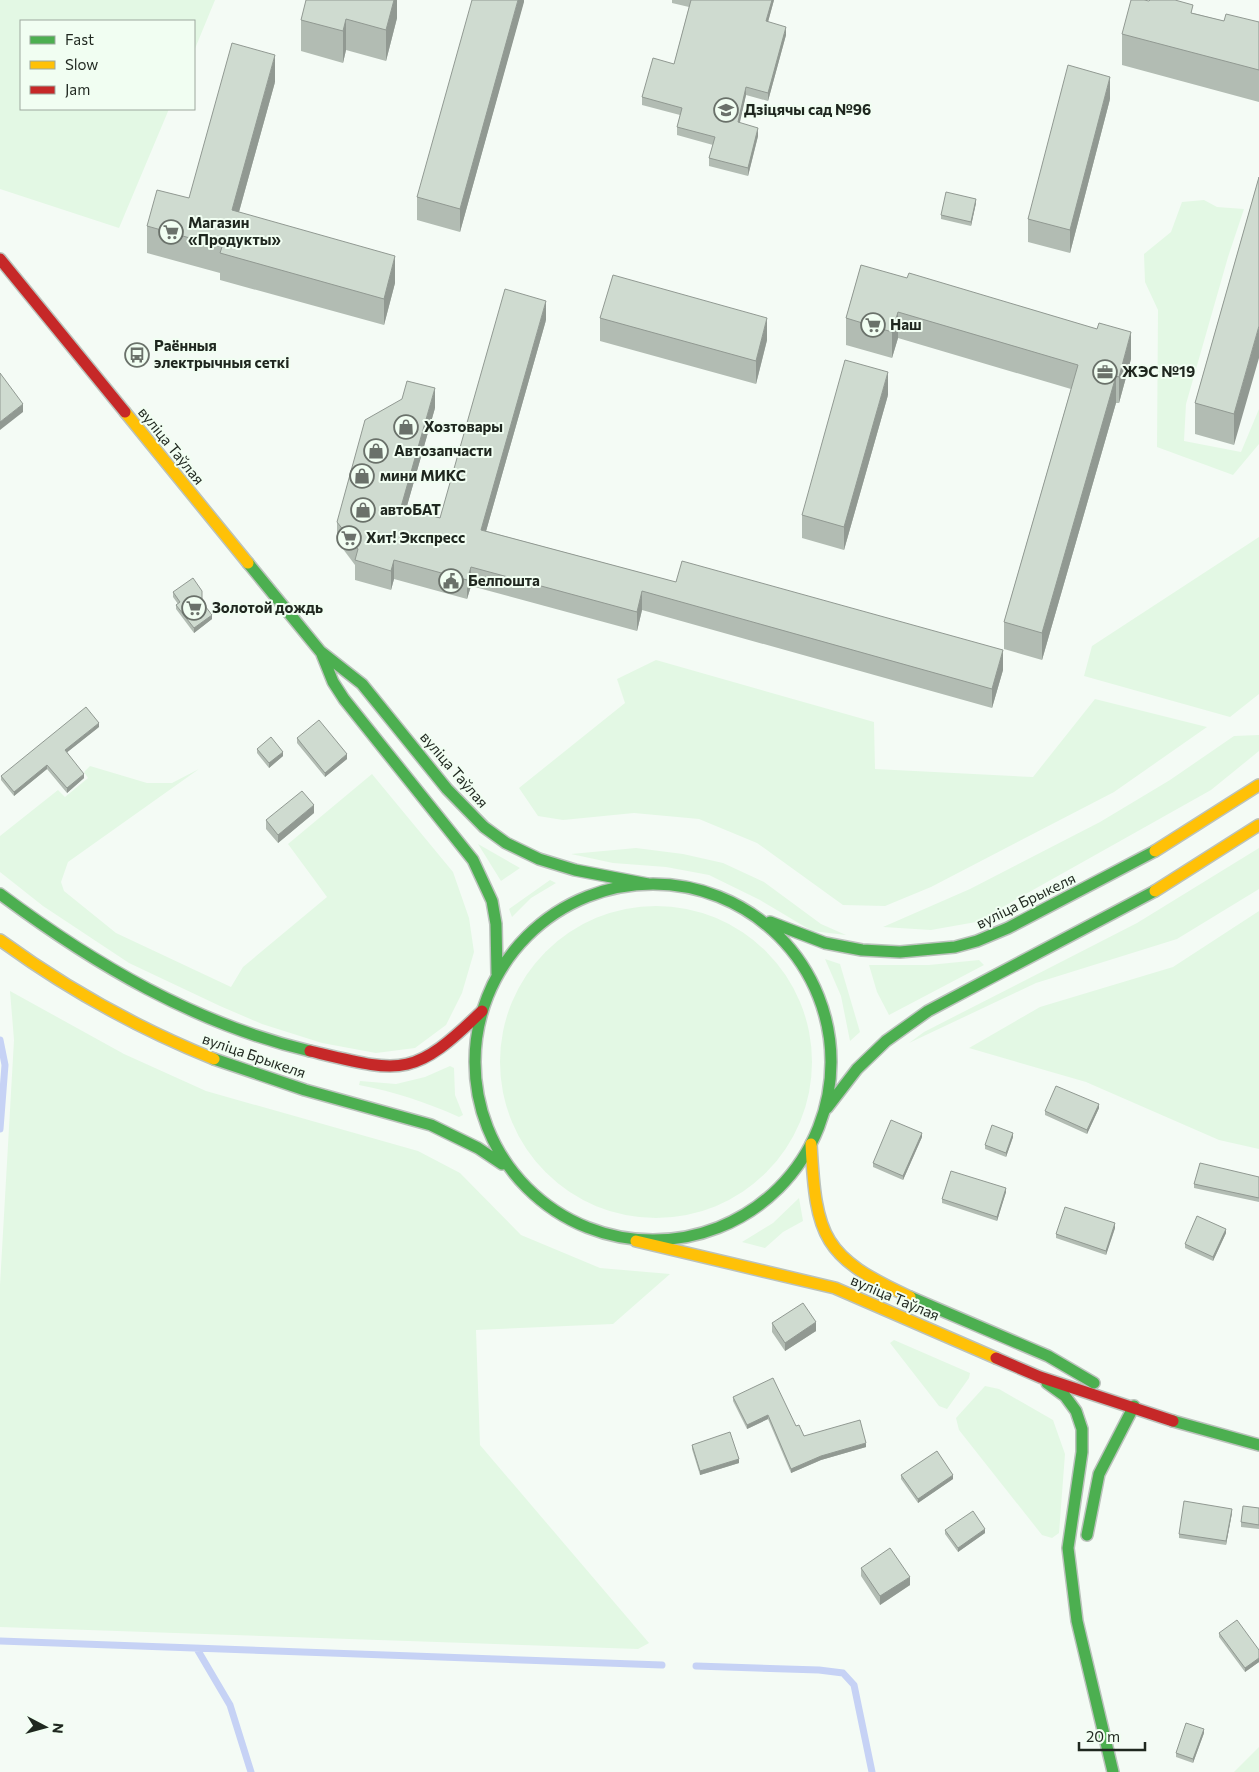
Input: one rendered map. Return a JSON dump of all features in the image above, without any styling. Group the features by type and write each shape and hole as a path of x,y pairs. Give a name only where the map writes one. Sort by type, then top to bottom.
{"main road":[{"name":"вуліца Таўлая","path":"0,258 320,651 363,685 468,813 507,844 569,868 648,884"},
{"name":"вуліца Таўлая","path":"320,651 344,699 473,860 492,900 496,924 497,974"},
{"name":"вуліца Брыкеля","path":"754,915 809,938 856,948 918,952 957,947 992,936 1071,896 1167,844 1259,785"},
{"path":"824,1114 857,1069 886,1041 928,1011 1173,881 1259,825"},
{"path":"648,884 685,886 712,894 754,915 779,936 799,960 815,988 826,1018 831,1050 830,1082 824,1114 812,1144 786,1180 768,1199 739,1219 706,1233 671,1240 636,1241 600,1234 567,1219 536,1198 511,1172 489,1135 477,1095 474,1052 482,1011 497,974 519,944 546,919 577,900 612,888 648,884"},
{"name":"вуліца Брыкеля","path":"0,894 36,922 103,966 159,997 227,1026 315,1053 378,1066 410,1065 433,1054 482,1011"},
{"name":"вуліца Брыкеля","path":"0,940 88,1000 145,1031 211,1059 306,1090 382,1107 416,1118 454,1133 485,1151 511,1172"},
{"name":"вуліца Таўлая","path":"812,1144 814,1196 822,1224 832,1248 849,1264 890,1287 1049,1356 1134,1406"},
{"name":"вуліца Таўлая","path":"636,1241 835,1288 1040,1377 1134,1406 1187,1426 1259,1445"},
{"path":"1040,1377 1065,1396 1076,1412 1082,1429 1082,1452 1068,1548 1077,1621 1114,1772"},
{"path":"1085,1550 1091,1510 1100,1474 1134,1406"},
{"path":"1077,1621 1083,1568"}],"green space":[{"path":"0,0 215,0 195,49 195,20 20,20 20,110 169,110 119,228 0,189"},
{"path":"1204,200 1217,207 1244,209 1228,257 1186,404 1184,441 1241,452 1259,409 1259,444 1233,475 1157,447 1158,310 1145,282 1144,254 1171,232 1182,202"},
{"path":"1259,537 1259,694 1230,717 1084,676 1092,646"},
{"path":"656,660 874,722 875,769 1033,777 1095,699 1207,727 1114,792 931,887 885,906 843,905 757,843 699,819 634,813 563,820 538,816 519,788 625,703 617,679"},
{"path":"1259,735 1259,751 1211,790 976,922 931,930 883,927 970,889 1100,822 1170,780 1234,736"},
{"path":"90,766 147,783 172,783 199,769 68,862 61,882 64,891 116,933 231,987 243,967 327,897 288,844 372,774 453,872 469,918 474,952 462,993 446,1025 415,1048 376,1053 322,1043 262,1024 129,963 43,906 0,872 0,836 58,790 65,797 88,778 84,772"},
{"path":"478,844 520,868 501,881"},
{"path":"636,848 683,854 723,863 764,882 821,924 846,935 812,931 760,900 709,875 666,867 613,863 571,854"},
{"path":"1259,848 1259,889 1177,939 1036,983 909,1043 924,1032 1137,923"},
{"path":"550,880 556,883 531,898 512,917 509,909"},
{"path":"656,906 686,909 716,918 743,932 777,963 786,975 800,1002 809,1032 812,1062 809,1092 800,1122 786,1149 755,1183 743,1192 716,1206 686,1215 656,1218 626,1215 596,1206 569,1192 535,1161 526,1149 512,1122 503,1092 500,1062 503,1032 512,1002 526,975 557,941 569,932 596,918 626,909"},
{"path":"1259,911 1259,1149 1219,1140 1086,1082 969,1048 1040,1007 1173,967"},
{"path":"825,959 840,964 860,1032 850,1041 841,996"},
{"path":"979,960 984,965 889,1015 877,992 869,965 929,965"},
{"path":"10,991 124,1054 206,1091 418,1151 460,1173 521,1235 600,1268 670,1274 613,1324 476,1330 480,1445 649,1643 638,1649 0,1627 0,1285 14,1040"},
{"path":"450,1066 454,1068 455,1095 463,1115 459,1117 410,1098 359,1085 360,1081 396,1084 425,1077"},
{"path":"799,1198 803,1221 783,1232 765,1248 742,1242 773,1223"},
{"path":"894,1340 970,1373 969,1378 947,1409 939,1406 890,1343"},
{"path":"985,1386 999,1389 1053,1420 1065,1454 1059,1533 1052,1538 1042,1535 959,1430 956,1418"},
{"path":"1259,1747 1259,1772 1234,1772"}],"building":[{"path":"306,0 394,0 386,30 346,19 343,31 301,20"},
{"path":"472,0 518,0 460,209 417,197"},
{"path":"691,0 772,0 766,21 786,27 768,93 746,87 738,122 758,128 748,168 709,158 715,137 677,127 682,108 642,97 653,58 674,64"},
{"path":"1131,0 1175,0 1193,5 1191,13 1224,21 1226,14 1259,22 1259,70 1122,34"},
{"path":"232,43 275,55 232,210 395,256 384,299 220,253 222,247 147,226 157,190 189,198"},
{"path":"1068,65 1110,77 1070,230 1028,219"},
{"path":"1259,177 1259,326 1234,414 1195,403"},
{"path":"946,192 976,199 971,222 941,215"},
{"path":"861,265 907,278 909,273 1097,329 1099,323 1131,332 1119,377 1116,376 1042,633 1004,622 1078,365 898,312 892,332 846,318"},
{"path":"613,275 767,318 756,361 600,318"},
{"path":"505,289 546,301 481,530 676,582 682,561 1003,650 992,689 642,591 637,612 471,567 467,580 394,560 391,571 355,560 358,549 337,522 365,420 402,399 407,381 435,388 401,507 440,518"},
{"path":"845,360 888,372 844,527 802,515"},
{"path":"0,373 23,404 0,422"},
{"path":"193,578 202,591 202,602 212,615 194,628 176,605 180,602 173,592"},
{"path":"86,707 99,723 65,750 84,774 67,788 47,765 14,792 1,776"},
{"path":"319,720 347,754 325,773 297,738"},
{"path":"271,737 283,752 269,763 257,749"},
{"path":"302,791 314,805 278,835 266,820"},
{"path":"1056,1086 1099,1104 1087,1130 1045,1111"},
{"path":"891,1120 922,1133 903,1176 873,1163"},
{"path":"992,1125 1013,1133 1006,1153 985,1145"},
{"path":"1200,1163 1259,1177 1259,1198 1194,1184"},
{"path":"951,1171 1006,1188 997,1217 942,1199"},
{"path":"1065,1207 1115,1223 1106,1251 1056,1234"},
{"path":"1197,1216 1226,1229 1213,1257 1185,1244"},
{"path":"803,1303 816,1322 785,1343 772,1323"},
{"path":"773,1378 796,1426 799,1425 804,1436 860,1420 866,1443 821,1456 791,1469 768,1415 747,1425 733,1397"},
{"path":"730,1432 739,1459 700,1471 692,1445"},
{"path":"937,1451 953,1475 918,1499 901,1475"},
{"path":"1184,1501 1232,1509 1226,1541 1179,1534"},
{"path":"1243,1506 1259,1508 1259,1525 1241,1522"},
{"path":"973,1511 985,1529 958,1548 945,1530"},
{"path":"890,1548 910,1577 880,1596 861,1568"},
{"path":"1237,1620 1259,1650 1259,1658 1245,1668 1219,1633"},
{"path":"1186,1723 1204,1729 1193,1759 1176,1753"}],"waterway":[{"path":"0,1040 5,1065 0,1129"},
{"path":"0,1641 662,1665"},
{"path":"197,1649 230,1705 251,1772"},
{"path":"696,1666 819,1670 843,1673 854,1685 872,1772"}],"traffic: fast":[{"path":"248,563 320,651 362,684 447,789 484,827 506,843 539,859 575,870 648,884"},
{"path":"321,652 333,682 344,699 473,860 492,901 496,924 497,974"},
{"path":"770,922 825,943 862,950 900,952 955,947 977,941 1008,928 1155,851"},
{"path":"653,884 688,887 721,897 752,914 779,936 801,963 818,994 828,1027 831,1062 828,1097 818,1130 801,1161 779,1188 752,1210 721,1227 688,1237 653,1240 618,1237 585,1227 554,1210 527,1188 505,1161 488,1130 478,1097 475,1062 478,1027 488,994 505,963 527,936 554,914 585,897 618,887 653,884"},
{"path":"827,1108 857,1069 886,1041 928,1011 1155,891"},
{"path":"0,894 72,944 147,989 226,1025 310,1051"},
{"path":"214,1059 305,1090 431,1125 478,1148 502,1164"},
{"path":"910,1297 1048,1356 1094,1383"},
{"path":"1047,1383 1065,1396 1076,1411 1082,1429 1082,1452 1068,1548 1077,1621 1113,1772"},
{"path":"1087,1535 1099,1474 1134,1406"},
{"path":"1173,1421 1259,1445"}],"traffic: slow":[{"path":"125,412 248,563"},
{"path":"1155,851 1259,785"},
{"path":"1155,891 1259,825"},
{"path":"0,940 51,975 103,1006 130,1021 214,1059"},
{"path":"811,1144 816,1202 830,1241 842,1256 859,1269 881,1283 910,1297"},
{"path":"636,1241 835,1288 996,1358"}],"traffic: jam":[{"path":"0,259 125,412"},
{"path":"310,1051 366,1064 404,1065 421,1059 439,1049 482,1011"},
{"path":"996,1358 1040,1377 1173,1421"}],"place":[{"name":"Дзіцячы сад №96","path":"726,110"},
{"name":"Магазин «Продукты»","path":"171,232"},
{"name":"Наш","path":"873,325"},
{"name":"Раённыя электрычныя сеткі","path":"137,355"},
{"name":"ЖЭС №19","path":"1105,372"},
{"name":"Хозтовары","path":"406,427"},
{"name":"Автозапчасти","path":"376,451"},
{"name":"мини МИКС","path":"362,476"},
{"name":"автоБАТ","path":"363,510"},
{"name":"Хит! Экспресс","path":"349,538"},
{"name":"Белпошта","path":"451,581"},
{"name":"Золотой дождь","path":"194,608"}]}
